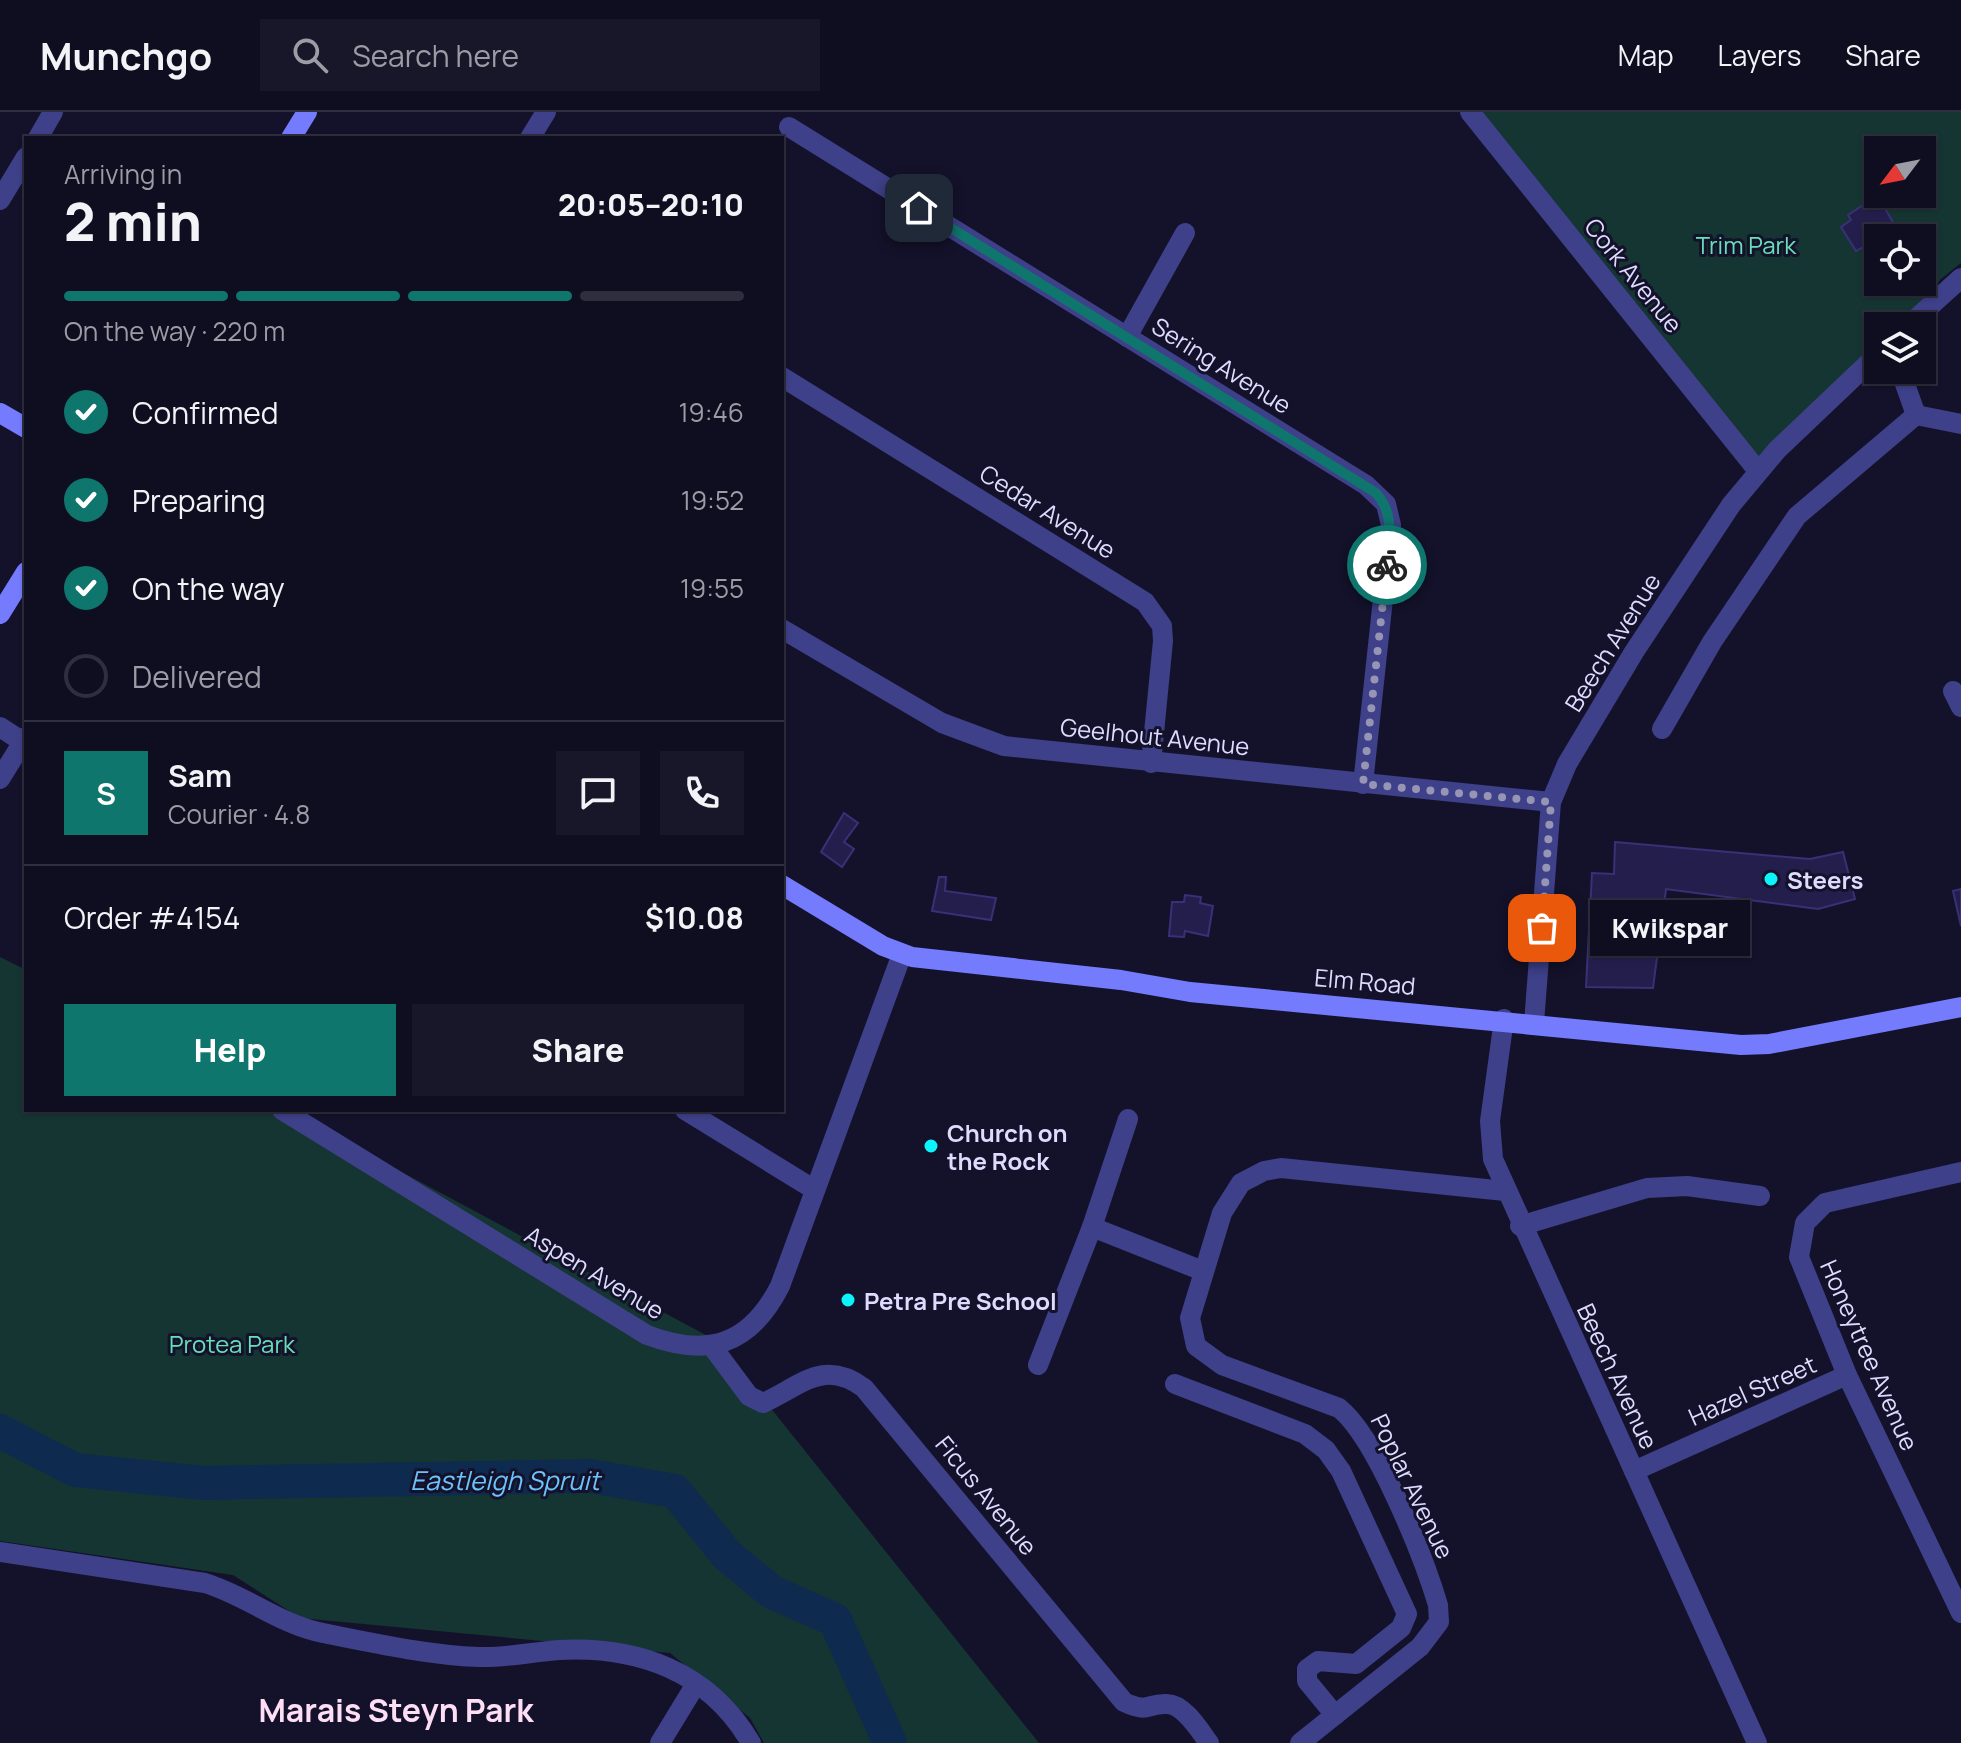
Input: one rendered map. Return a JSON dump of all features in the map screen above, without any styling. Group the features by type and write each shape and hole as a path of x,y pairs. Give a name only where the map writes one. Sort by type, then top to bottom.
{"street":[{"path":"39,136 53,112"},
{"path":"292,136 307,112"},
{"path":"531,136 546,112"},
{"name":"Cork Avenue","path":"1470,112 1758,471"},
{"name":"Sering Avenue","path":"789,126 1366,485 1386,504 1391,525 1363,784"},
{"path":"0,200 24,160"},
{"path":"1127,337 1185,233"},
{"path":"1923,312 1961,278"},
{"name":"Beech Avenue","path":"1534,1023 1551,802 1567,764 1634,652 1731,505 1758,471 1864,368"},
{"name":"Cedar Avenue","path":"784,378 1145,602 1162,626 1163,641 1151,763"},
{"path":"1905,384 1916,415"},
{"path":"0,413 24,427"},
{"path":"1916,415 1961,424"},
{"path":"1662,729 1712,642 1797,516 1916,415"},
{"path":"0,614 24,575"},
{"name":"Geelhout Avenue","path":"784,630 854,674 968,735 1004,746 1551,802"},
{"path":"0,727 24,739 0,779"},
{"name":"Elm Road","path":"784,886 902,954 1190,992 1504,1019 1712,1044 1769,1044 1961,1007"},
{"name":"Aspen Avenue","path":"285,1112 647,1335 670,1344 711,1345 751,1329 768,1310 902,954"},
{"name":"Beech Avenue","path":"1504,1019 1488,1138 1505,1191 1757,1743"},
{"path":"688,1112 815,1190"},
{"path":"1038,1365 1092,1227 1128,1119"},
{"name":"Poplar Avenue","path":"1300,1743 1420,1647 1439,1622 1438,1605 1390,1489 1351,1418 1339,1408 1222,1365 1196,1346 1190,1318 1203,1271 1233,1193 1251,1176 1264,1171 1281,1168 1505,1191"},
{"name":"Honeytree Avenue","path":"1961,1172 1837,1199 1813,1211 1805,1223 1799,1257 1847,1375 1961,1613"},
{"path":"1520,1226 1647,1188 1687,1186 1760,1196"},
{"path":"1092,1227 1203,1271"},
{"name":"Ficus Avenue","path":"711,1345 749,1396 763,1403 824,1374 837,1374 864,1388 1124,1702 1146,1710 1166,1703 1173,1705 1190,1719 1209,1743"},
{"name":"Hazel Street","path":"1634,1471 1847,1375"},
{"path":"1175,1384 1305,1434 1326,1450 1341,1471 1407,1614 1401,1628 1356,1664 1318,1661 1307,1669 1307,1681 1335,1715"},
{"path":"0,1552 205,1583 234,1594 283,1621 321,1633 468,1656 558,1650 631,1655 667,1665 696,1684 728,1712 751,1743"},
{"path":"660,1743 696,1684"}],"green space":[{"name":"Trim Park","path":"1468,112 1961,112 1961,263 1936,285 1936,224 1864,224 1864,296 1927,296 1914,312 1864,312 1864,371 1761,470"},
{"name":"Protea Park","path":"0,957 24,969 24,1112 290,1112 717,1341 1039,1743 764,1743 750,1718 670,1653 300,1618 233,1575 0,1541"}],"building":[{"path":"1864,205 1864,208 1885,208 1894,224 1864,224 1864,247 1856,251 1841,227 1851,220 1848,215"},
{"path":"844,813 858,823 844,842 854,849 842,867 821,852"},
{"path":"1615,842 1810,859 1843,852 1855,899 1818,909 1666,889 1653,988 1586,987 1592,873 1614,874"},
{"path":"939,877 946,877 945,891 996,898 991,920 932,911"},
{"path":"1961,889 1961,926 1953,891"},
{"path":"1185,895 1201,897 1200,903 1213,906 1208,936 1185,931 1184,937 1169,936 1172,902 1184,902"}],"waterway":[{"name":"Eastleigh Spruit","path":"0,1431 75,1470 204,1483 590,1476 675,1491 727,1555 772,1592 835,1620 890,1743"}],"way so far":[{"path":"1387,565 1363,784 1551,802 1542,928"}],"place":[{"name":"Steers","path":"1771,879"},
{"name":"Kwikspar","path":"1542,928"},
{"name":"Church on the Rock","path":"931,1146"},
{"name":"Petra Pre School","path":"848,1300"}],"district":[{"name":"Marais Steyn Park","path":"396,1710"}],"route":[{"path":"919,208 1366,485 1386,504 1391,525 1387,565"}]}
